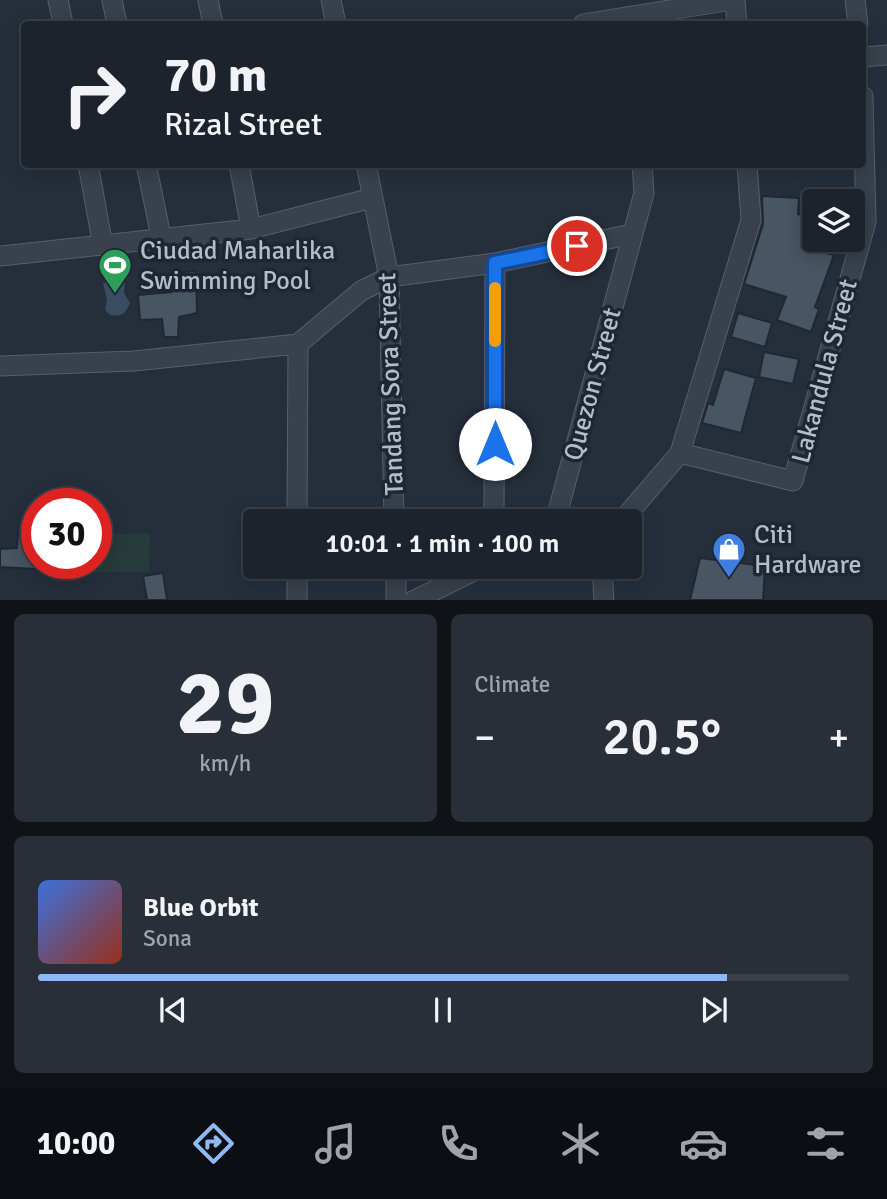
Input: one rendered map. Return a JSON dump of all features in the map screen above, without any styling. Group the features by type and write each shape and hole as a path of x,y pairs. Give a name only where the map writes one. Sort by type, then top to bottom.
{"street":[{"path":"58,0 62,21"},
{"path":"112,0 116,21"},
{"path":"208,0 212,21"},
{"path":"331,0 335,21"},
{"path":"597,21 734,0 737,21"},
{"path":"855,0 858,21"},
{"path":"866,57 887,55"},
{"path":"89,168 103,246"},
{"path":"147,168 162,241"},
{"path":"240,168 251,229"},
{"name":"Tandang Sora Street","path":"368,168 389,277 394,509"},
{"name":"Quezon Street","path":"558,509 644,193 642,168"},
{"path":"632,509 680,453 751,220 747,168"},
{"name":"Lakandula Street","path":"680,453 793,481 866,222 865,168"},
{"path":"0,256 162,241 251,229 373,198"},
{"path":"0,366 134,361 298,344 361,291 389,277 495,263 632,234"},
{"path":"494,509 495,263"},
{"path":"297,509 298,344"},
{"path":"297,579 297,600"},
{"path":"396,579 396,600"},
{"path":"413,600 457,579"},
{"path":"603,579 604,600"}],"green space":[{"path":"112,533 150,534 149,572 112,572"}],"water":[{"name":"Ciudad Maharlika Swimming Pool","path":"114,275 125,280 124,293 130,303 125,312 117,316 110,315 105,310 107,299 103,284"}],"building":[{"path":"762,196 799,198 802,252 834,255 815,307 819,309 811,332 777,320 786,297 744,284 763,224"},
{"path":"196,271 197,313 179,317 178,337 164,337 162,319 140,320 138,295 172,292 173,273"},
{"path":"738,313 772,323 765,347 731,337"},
{"path":"764,352 799,359 793,384 759,377"},
{"path":"724,369 756,378 741,433 702,423 708,403 713,405"},
{"path":"18,533 21,533 21,568 0,567 0,549 17,548"},
{"name":"Citi Hardware","path":"700,558 765,566 763,600 690,600"},
{"path":"163,573 167,600 147,600 143,576"}],"slow traffic":[{"path":"495,288 495,341"}],"place":[{"name":"Ciudad Maharlika Swimming Pool","path":"115,295"},
{"name":"Citi Hardware","path":"729,579"}],"route":[{"path":"495,444 495,263 577,246"}]}
